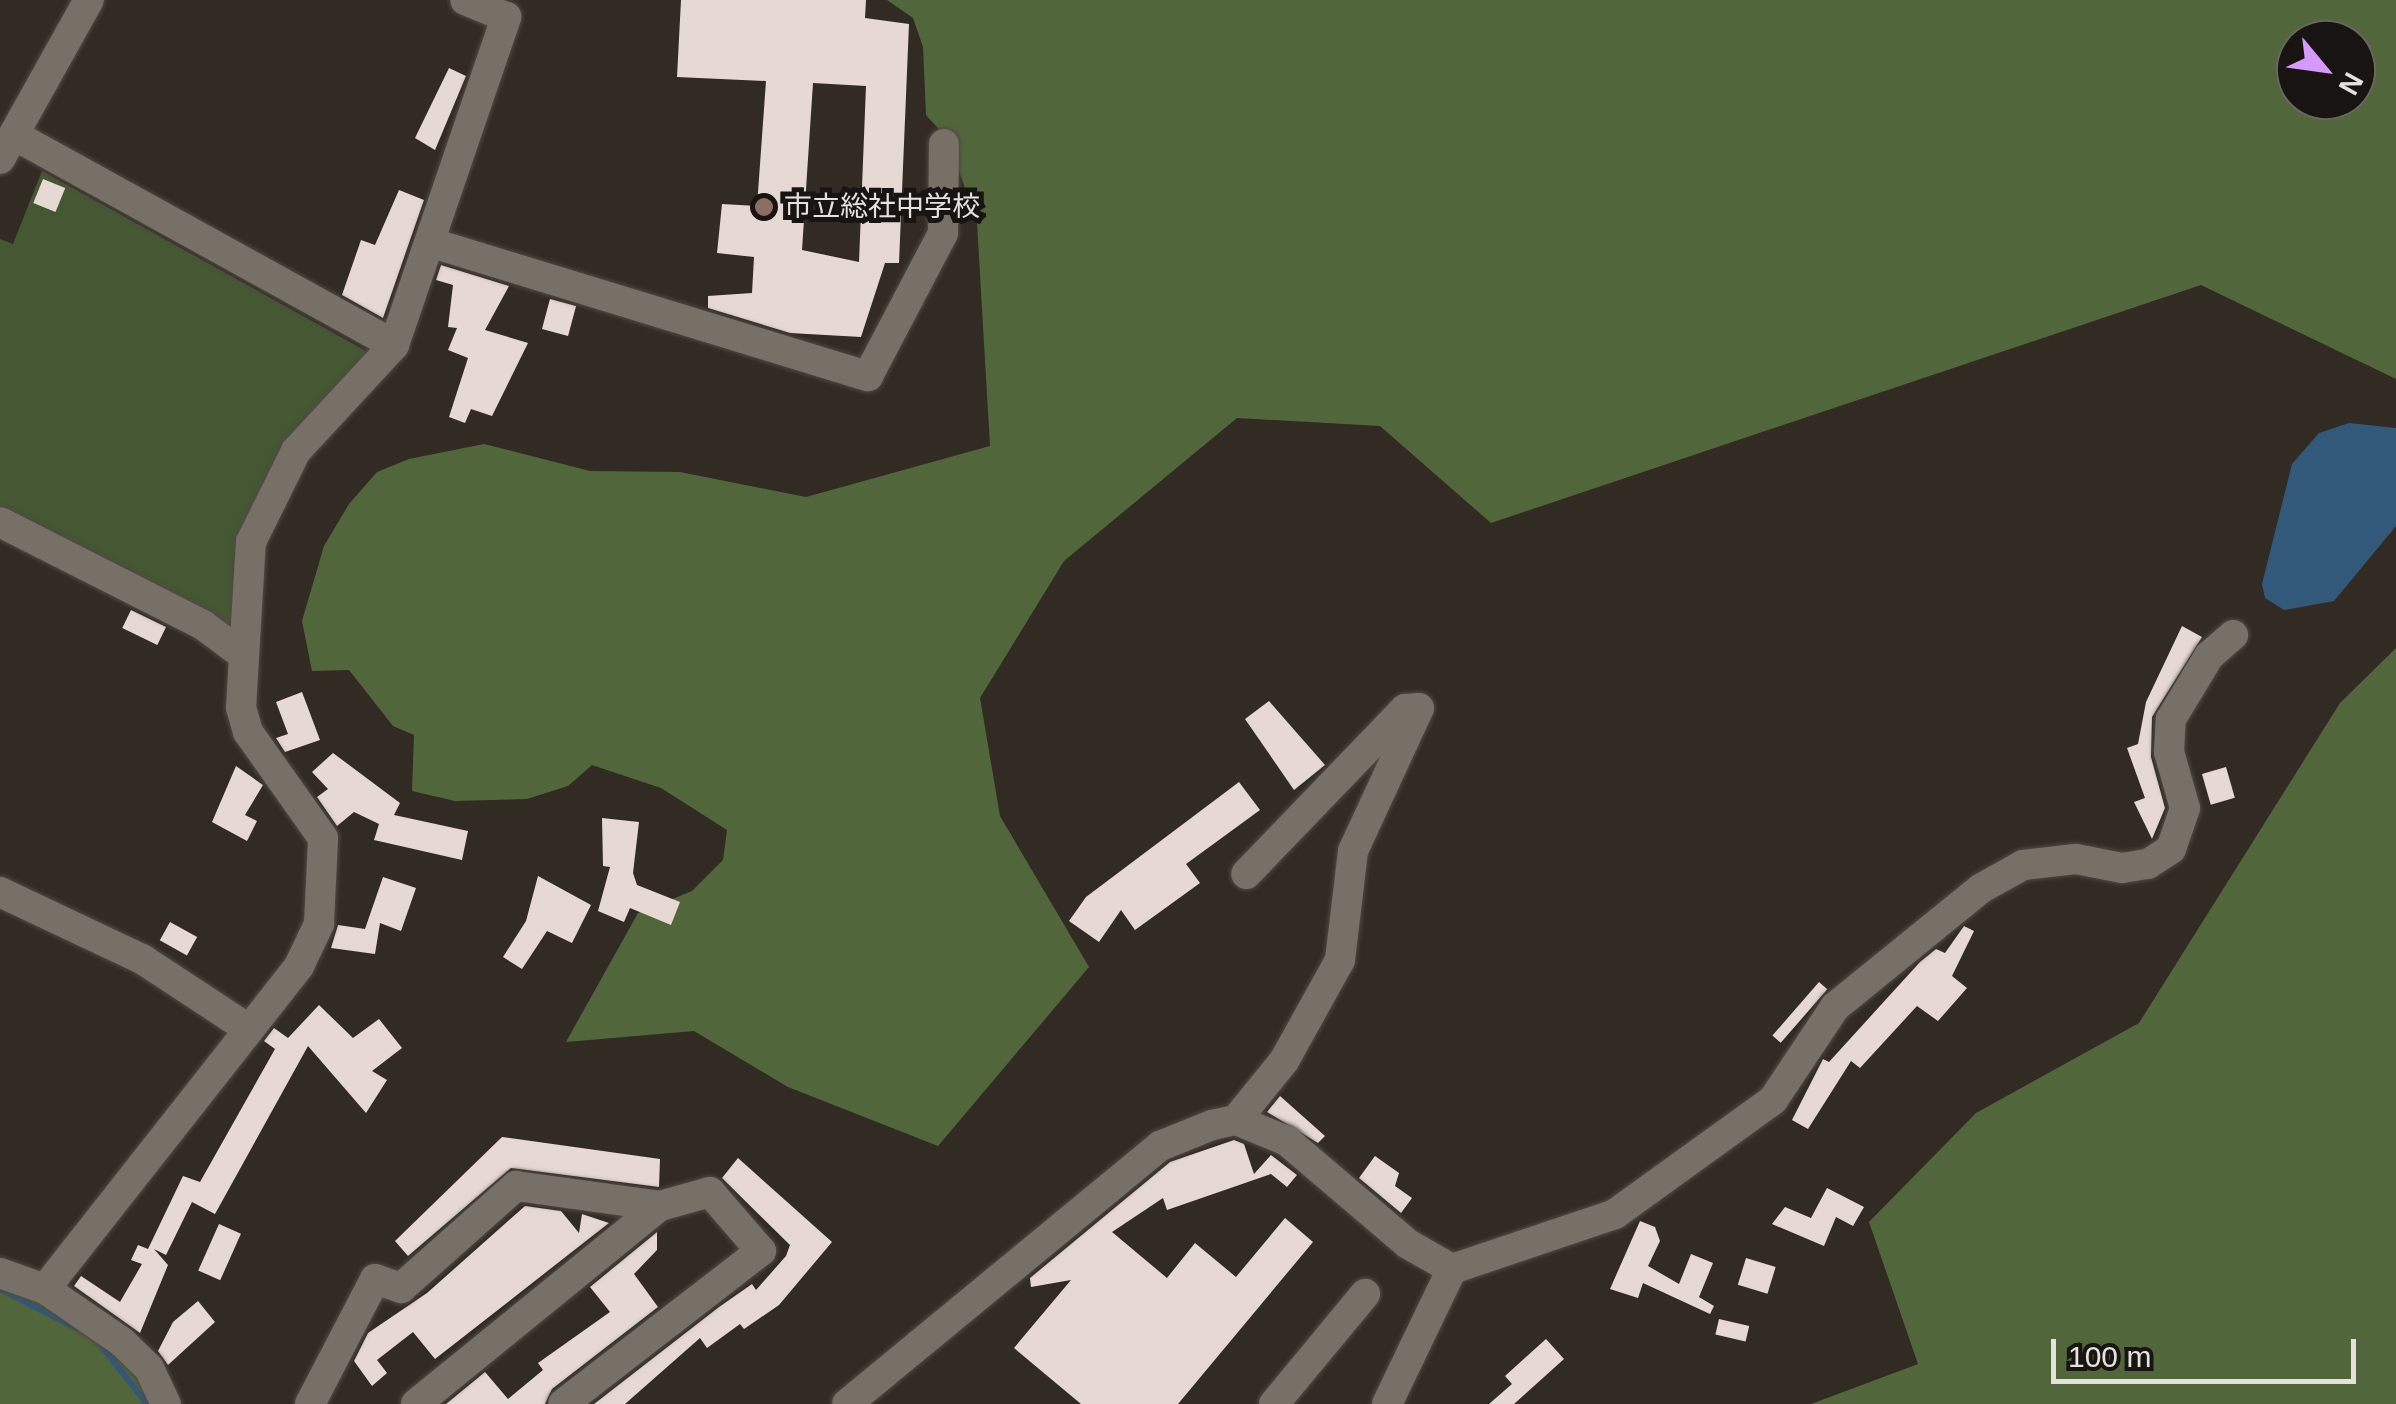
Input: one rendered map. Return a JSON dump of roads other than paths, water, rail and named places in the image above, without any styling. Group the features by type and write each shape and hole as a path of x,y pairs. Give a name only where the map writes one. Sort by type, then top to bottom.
{"street":[{"path":"89,0 7,147 394,346"},
{"path":"45,1288 244,1026 299,966 318,924 327,876 323,838 248,732 238,651 251,542 296,451 394,346 506,17 465,0"},
{"path":"432,243 868,376 943,233 944,144"},
{"path":"0,522 203,625 238,651"},
{"path":"1387,1404 1452,1268 1616,1214 1650,1182 1729,1138 1773,1100 1835,1007 2006,872 2049,860 2148,864 2171,849 2185,808 2170,752 2171,719 2209,656 2233,635"},
{"path":"847,1404 1160,1146 1236,1120 1284,1061 1340,960 1353,851 1419,708 1405,710 1246,874"},
{"path":"0,892 142,959 244,1026"},
{"path":"1236,1120 1288,1142 1408,1244 1452,1268"},
{"path":"310,1404 375,1278 401,1288 516,1186 660,1206"},
{"path":"416,1404 660,1206 710,1192 760,1251 565,1403"},
{"path":"0,1273 45,1288 136,1355 166,1404"},
{"path":"1274,1404 1366,1294"}],"water":[{"path":"2349,423 2396,428 2396,526 2334,601 2284,610 2265,598 2262,584 2292,464 2319,433"}],"waterway":[{"path":"0,1289 76,1328"},
{"path":"99,1343 147,1404"}],"place":[{"name":"市立総社中学校","path":"764,207"}]}
